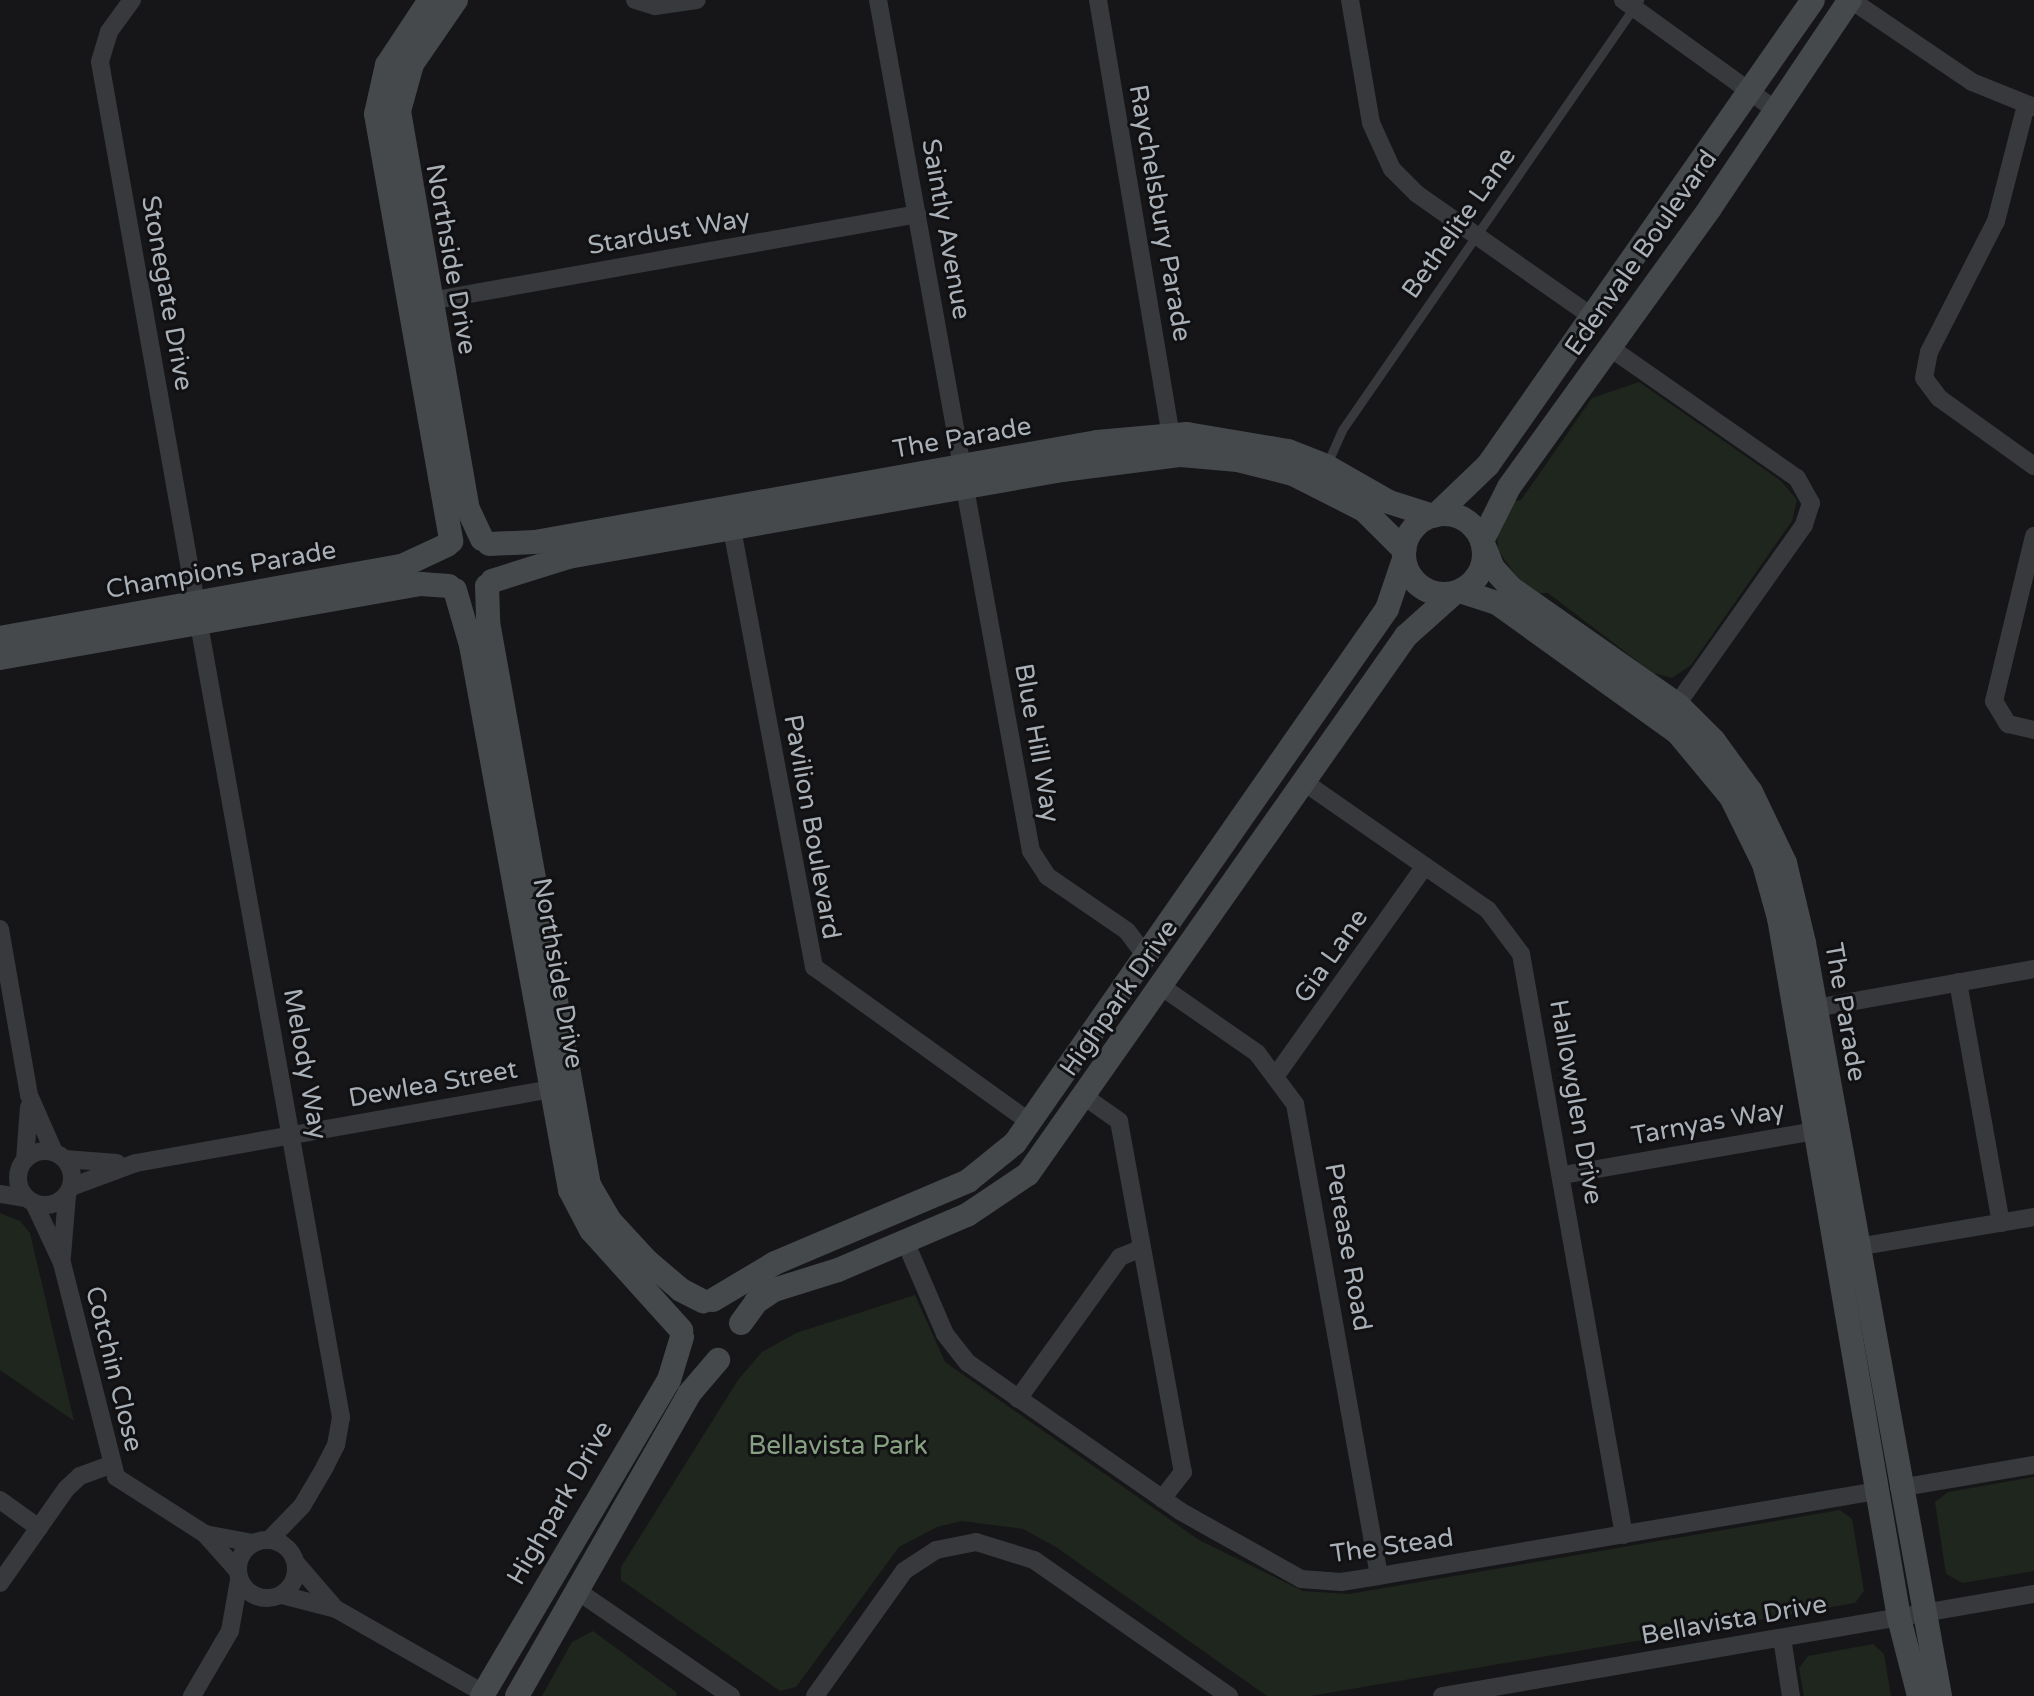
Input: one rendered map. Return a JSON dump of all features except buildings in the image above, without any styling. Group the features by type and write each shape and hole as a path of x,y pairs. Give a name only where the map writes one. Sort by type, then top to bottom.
{"street":[{"name":"Stonegate Drive","path":"132,0 109,32 100,62 198,613"},
{"name":"Northside Drive","path":"430,0 387,65 377,97 468,509 486,541"},
{"name":"Northside Drive","path":"449,543 400,128 400,97 412,64 456,0"},
{"path":"635,0 655,6 697,0"},
{"name":"Saintly Avenue","path":"878,0 964,477"},
{"name":"Raychelsbury Parade","path":"1098,0 1171,435"},
{"path":"1350,0 1371,123 1383,155 1417,194 1591,316"},
{"name":"Edenvale Boulevard","path":"1434,515 1477,479 1813,0"},
{"path":"1850,0 1972,82 2030,106 1996,221 1929,352 1924,378 1939,398 2034,466"},
{"name":"Edenvale Boulevard","path":"1483,543 1504,494 1850,0"},
{"path":"1632,3 1774,109"},
{"name":"Stardust Way","path":"420,302 917,214"},
{"path":"1609,347 1797,478 1811,503 1804,525 1670,713"},
{"name":"The Parade","path":"964,477 1097,442 1171,435 1252,442 1326,466 1389,502 1434,515"},
{"name":"The Parade","path":"486,541 535,542 730,518 964,477 1125,460 1210,456 1266,466 1323,487 1375,519 1404,555"},
{"name":"Blue Hill Way","path":"964,477 1031,851 1047,876 1127,931 1146,956"},
{"path":"1434,515 1459,517 1483,543 1480,573 1456,592 1426,590 1415,583 1404,555 1413,529 1434,515"},
{"name":"The Parade","path":"490,583 529,565 730,518"},
{"name":"Pavilion Boulevard","path":"730,518 806,946 814,967 1030,1122"},
{"path":"466,535 486,541 497,562 490,583 468,593 452,588 439,566 449,543 466,535"},
{"path":"2034,536 1994,701 2008,724 2034,730"},
{"name":"Champions Parade","path":"0,658 402,566 449,543"},
{"name":"The Parade","path":"1483,543 1493,568 1511,588 1670,713 1718,779 1754,840 1805,1010 1857,1247 1888,1489 1899,1618 1919,1696"},
{"name":"Highpark Drive","path":"708,1300 764,1268 985,1171 1030,1122 1387,609 1404,555"},
{"name":"Northside Drive","path":"490,583 488,622 561,1087 575,1205 681,1334"},
{"name":"Champions Parade","path":"0,638 421,584 452,588"},
{"name":"Northside Drive","path":"452,588 471,645 561,1087 597,1202 663,1277 708,1300"},
{"name":"The Parade","path":"1456,592 1497,603 1670,713"},
{"name":"Highpark Drive","path":"741,1323 756,1302 774,1290 905,1241 1011,1189 1039,1161 1406,636 1456,592"},
{"name":"Melody Way","path":"198,613 341,1417 336,1445 302,1506 261,1541"},
{"name":"Hallowglen Drive","path":"1304,782 1495,916 1521,954 1563,1175 1624,1535"},
{"name":"Gia Lane","path":"1277,1074 1425,866"},
{"path":"0,929 29,1095 24,1162 18,1181 30,1200"},
{"path":"1805,1010 2034,969"},
{"path":"1958,982 2001,1223"},
{"name":"Perease Road","path":"1162,987 1257,1053 1277,1074 1300,1121 1379,1576"},
{"name":"The Parade","path":"1805,1010 1816,1131 1888,1489 1924,1613 1940,1696"},
{"name":"Dewlea Street","path":"69,1191 136,1163 561,1087"},
{"path":"0,1194 52,1204 69,1191 71,1170 59,1156 29,1095"},
{"path":"1085,1097 1119,1121 1183,1472 1162,1499"},
{"name":"Tarnyas Way","path":"1563,1175 1816,1131"},
{"path":"0,1180 37,1152 59,1156"},
{"name":"Dewlea Street","path":"59,1156 136,1163"},
{"name":"Cotchin Close","path":"62,1263 69,1191"},
{"name":"Cotchin Close","path":"30,1200 62,1263 110,1465 133,1493 205,1534 238,1575"},
{"path":"1857,1247 2034,1217"},
{"name":"The Stead","path":"905,1241 951,1345 1018,1399 1162,1499 1301,1579 1341,1582 2034,1465"},
{"path":"1018,1399 1120,1257 1140,1249"},
{"path":"517,1696 689,1394 718,1360 734,1350 741,1323 731,1307 708,1300 687,1312 681,1334 699,1358 718,1360"},
{"name":"Highpark Drive","path":"485,1695 550,1574 669,1380 681,1334"},
{"path":"0,1583 72,1482 110,1465"},
{"path":"0,1500 39,1528"},
{"name":"Melody Way","path":"296,1562 302,1506"},
{"name":"Cotchin Close","path":"205,1534 261,1541"},
{"path":"192,1696 230,1631 241,1554 261,1541 286,1546 336,1609"},
{"path":"815,1696 904,1571 936,1550 976,1542 1034,1560 1229,1696"},
{"path":"230,1631 294,1581 296,1562"},
{"path":"550,1574 709,1690 731,1696"},
{"path":"238,1575 253,1595 277,1596 336,1609 485,1695"},
{"name":"Bellavista Drive","path":"1442,1696 1534,1688 1782,1638 2034,1594"},
{"path":"1782,1638 1791,1696"}],"lane":[{"name":"Bethelite Lane","path":"1326,466 1342,430 1478,236 1632,3"}],"green space":[{"path":"1639,382 1781,481 1797,500 1792,521 1691,665 1672,678 1653,673 1548,593 1536,593 1516,576 1498,550 1497,534 1512,502 1521,500 1592,398"},
{"path":"0,1213 20,1221 30,1233 74,1421 0,1370"},
{"name":"Bellavista Park","path":"915,1295 945,1362 1199,1540 1303,1591 1349,1594 1840,1510 1852,1519 1864,1591 1855,1603 1310,1696 1267,1696 1056,1547 1023,1529 962,1521 937,1527 899,1547 796,1687 780,1691 621,1580 621,1567 738,1380 762,1352 796,1333"},
{"path":"2034,1477 2034,1571 1963,1583 1946,1574 1935,1502 1948,1492"},
{"path":"593,1631 676,1692 677,1696 542,1696 572,1642"},
{"path":"1873,1644 1884,1654 1891,1696 1804,1696 1799,1668 1808,1656"}]}
